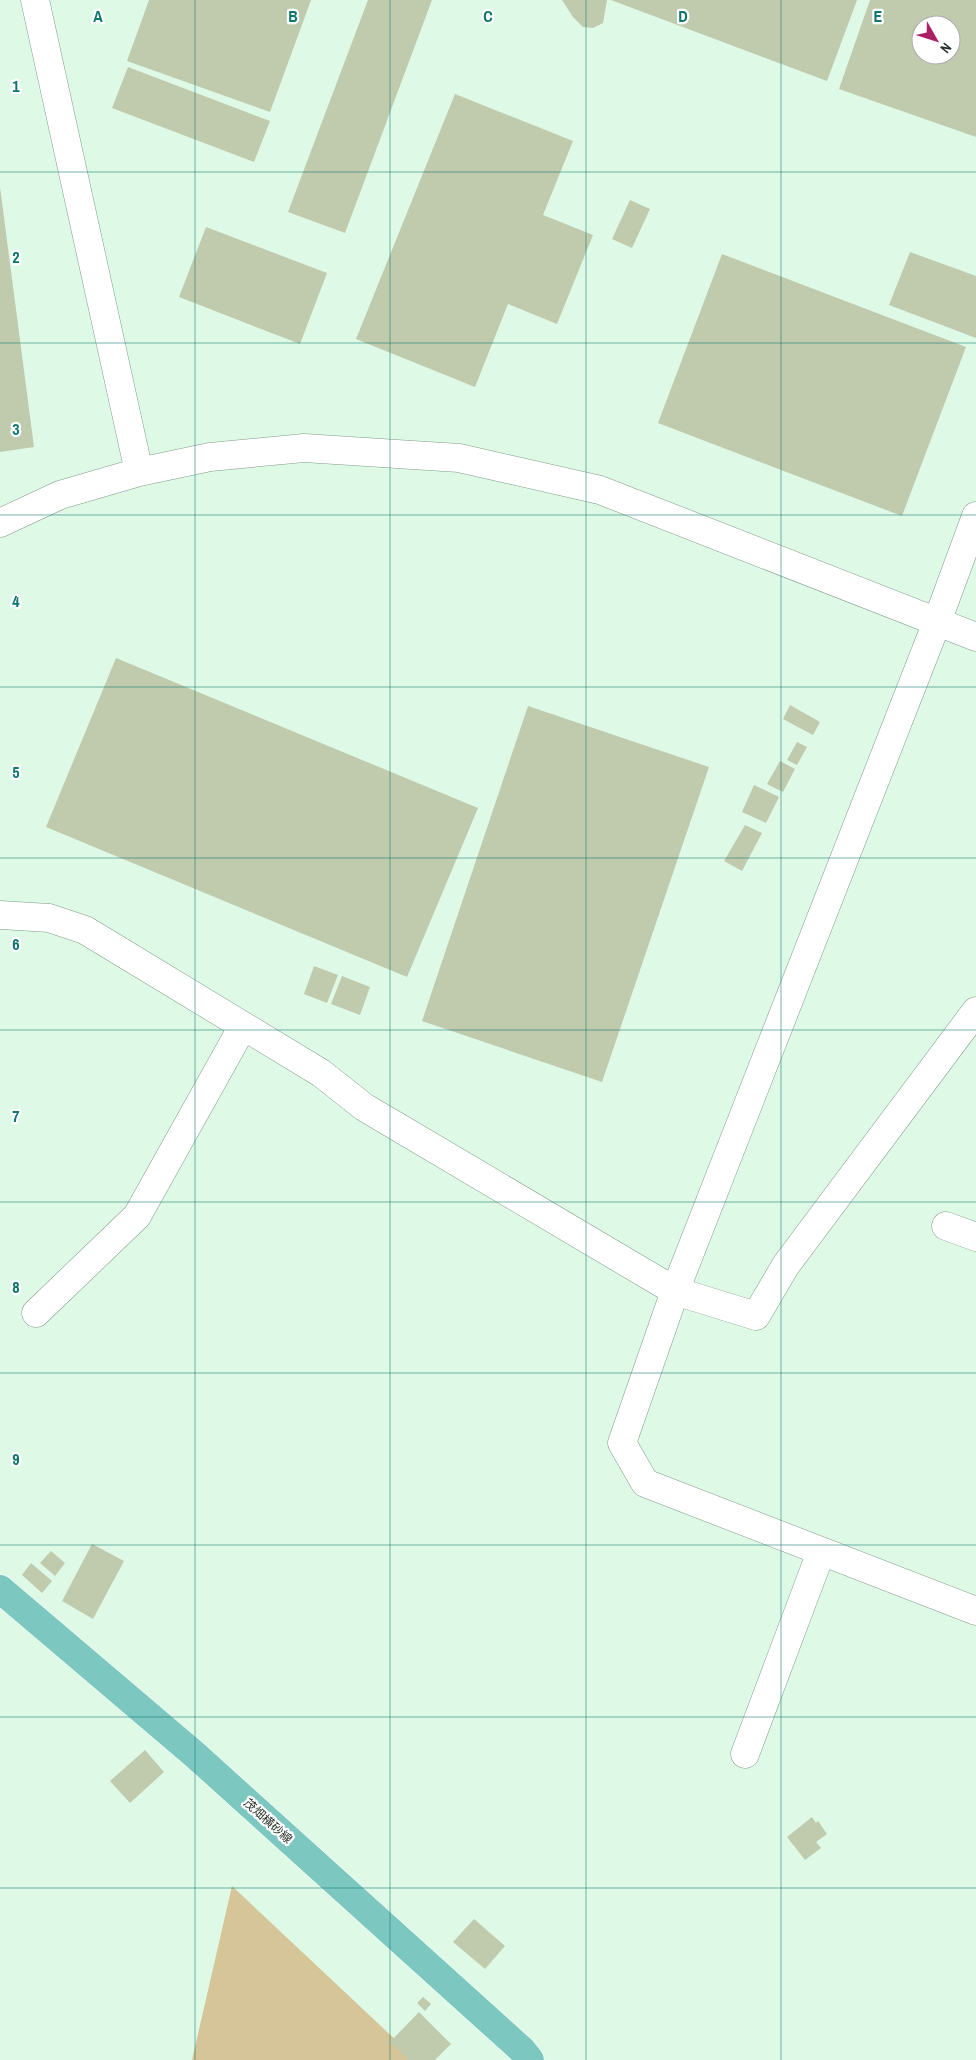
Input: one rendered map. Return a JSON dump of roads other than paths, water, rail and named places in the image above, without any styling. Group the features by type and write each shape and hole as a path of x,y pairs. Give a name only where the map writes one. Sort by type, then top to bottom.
{"main road":[{"name":"茂畑横砂線","path":"0,1589 194,1754 508,2037 530,2060"}],"street":[{"path":"35,0 140,472"},
{"path":"0,523 60,495 140,472 210,457 304,448 459,458 600,490 976,637"},
{"path":"976,516 675,1291 622,1443 644,1483 976,1611"},
{"path":"0,915 49,918 85,930 321,1074 364,1107 675,1291 756,1316 786,1265 976,1011"},
{"path":"36,1313 136,1216 243,1026"},
{"path":"946,1226 976,1237"},
{"path":"744,1754 821,1552"}]}
